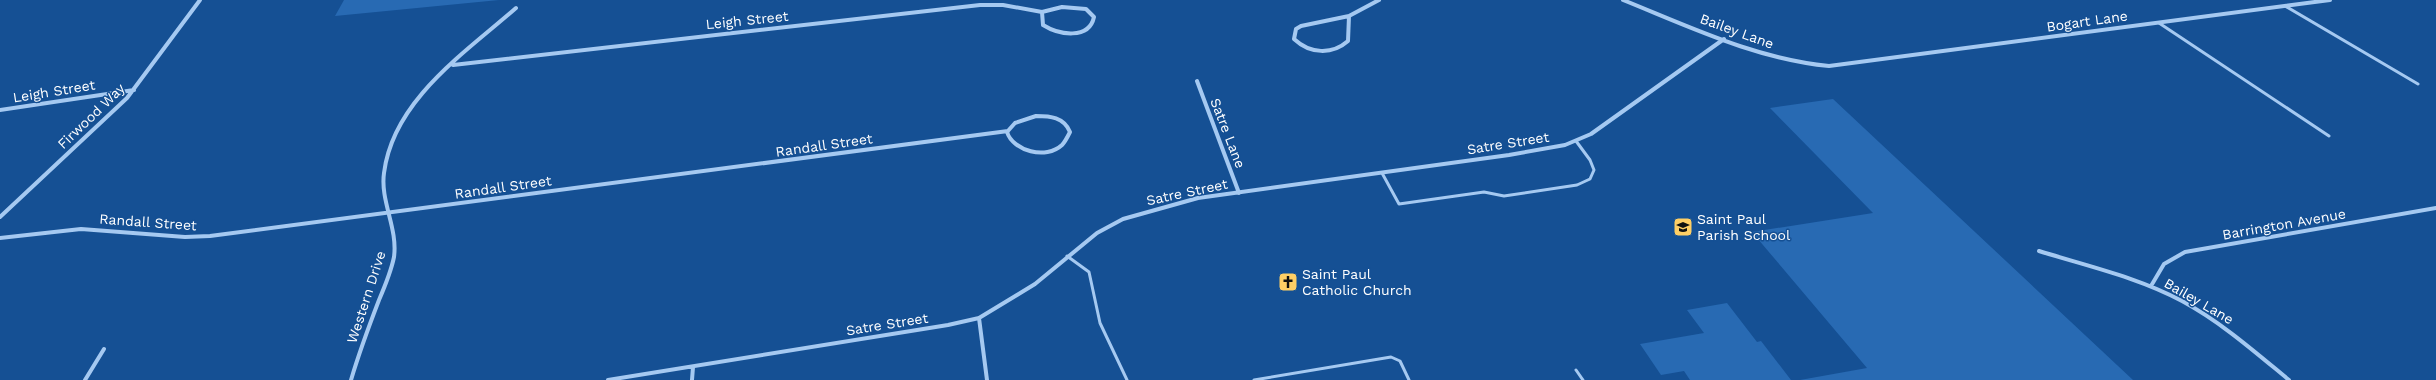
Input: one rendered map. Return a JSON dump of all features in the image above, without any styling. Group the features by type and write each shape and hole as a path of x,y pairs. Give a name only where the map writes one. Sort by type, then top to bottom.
{"street":[{"name":"Firwood Way","path":"0,217 114,112 134,90 200,0"},
{"path":"1349,16 1348,41 1338,48 1312,50 1298,44 1294,39 1296,29 1301,26 1349,16 1379,0"},
{"name":"Bailey Lane","path":"1623,0 1724,39 1798,63 1810,65 1847,65"},
{"name":"Bogart Lane","path":"1847,65 2330,0"},
{"name":"Leigh Street","path":"453,65 980,5 1003,5 1042,12"},
{"path":"1062,7 1079,7 1092,13 1094,21 1091,26 1079,32 1062,33 1048,29 1044,25 1042,12 1062,7"},
{"name":"Western Drive","path":"351,380 389,273 394,254 393,236 387,214 384,193 386,158 392,140 415,104 453,65 516,8"},
{"name":"Satre Street","path":"608,380 948,325 978,318 1035,284 1067,256 1110,226 1140,214 1185,201 1538,150 1576,140 1593,132 1724,39"},
{"name":"Satre Lane","path":"1197,81 1239,193"},
{"name":"Leigh Street","path":"0,110 134,90"},
{"path":"1046,116 1064,121 1070,132 1064,143 1047,151 1036,152 1026,151 1011,144 1008,139 1008,131 1018,122 1026,118 1046,116"},
{"name":"Randall Street","path":"0,238 81,230 197,237 387,214 1008,131"},
{"name":"Barrington Avenue","path":"2151,286 2162,264 2175,255 2185,252 2436,208"},
{"name":"Bailey Lane","path":"2039,251 2151,286 2181,300 2222,326 2289,380"},
{"path":"978,318 987,380"},
{"path":"85,380 104,349"},
{"path":"692,380 693,367"}],"lane":[{"path":"2285,6 2418,84"},
{"path":"2159,22 2329,136"},
{"path":"1382,173 1399,204 1484,192 1504,196 1577,185 1590,179 1594,170 1590,160 1576,140"},
{"path":"1067,256 1089,272 1100,323 1127,380"},
{"path":"1254,380 1391,357 1400,361 1409,380"},
{"path":"1576,370 1583,380"}],"shaded area":[{"path":"344,0 499,0 335,16"},
{"path":"1833,99 2133,380 1800,380 1867,368 1752,232 1873,213 1770,108"},
{"path":"1727,303 1757,342 1761,341 1791,380 1690,380 1684,371 1661,375 1640,344 1704,333 1687,310"}],"place":[{"name":"Saint Paul Parish School","path":"1683,227"},
{"name":"Saint Paul Catholic Church","path":"1288,282"}]}
